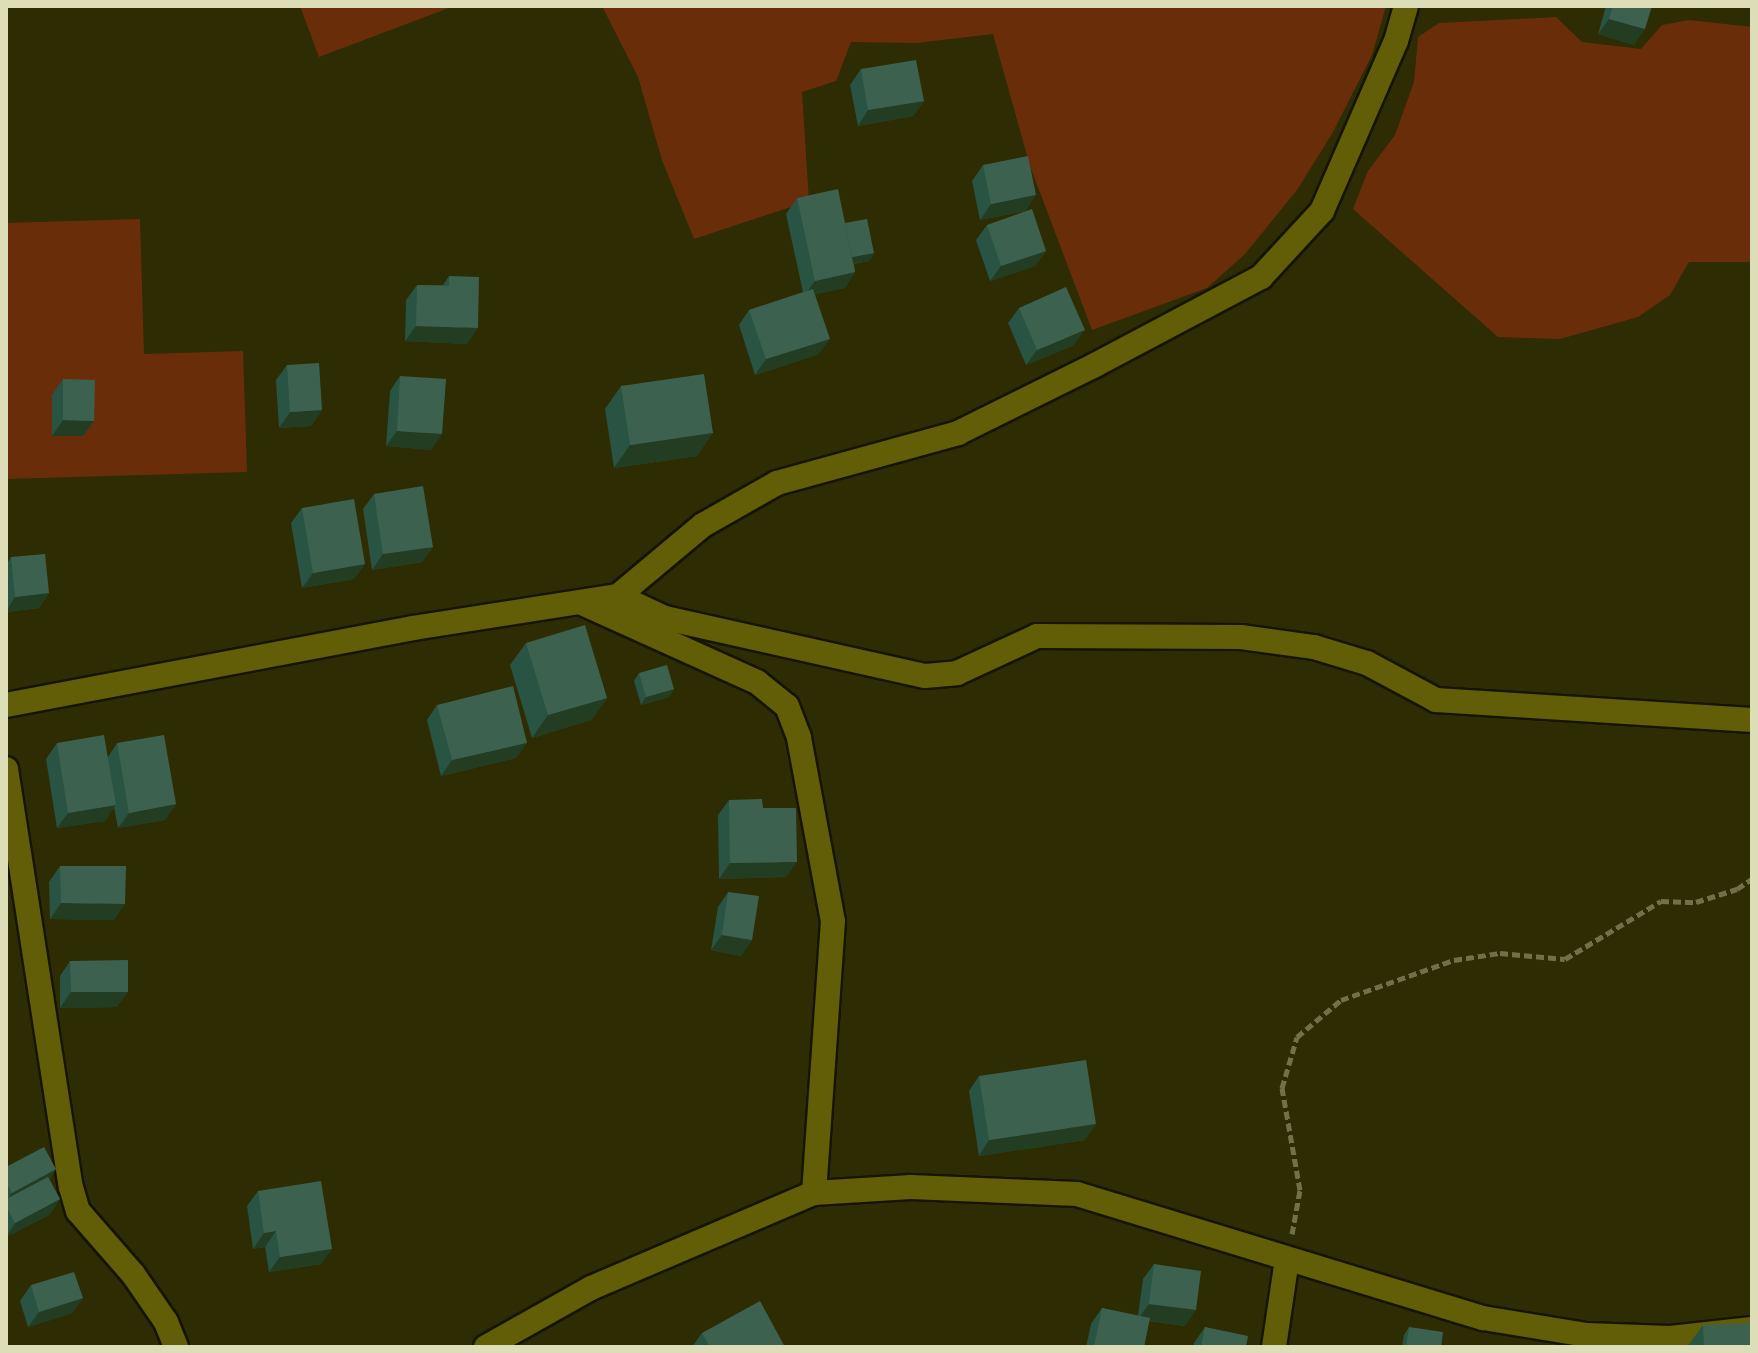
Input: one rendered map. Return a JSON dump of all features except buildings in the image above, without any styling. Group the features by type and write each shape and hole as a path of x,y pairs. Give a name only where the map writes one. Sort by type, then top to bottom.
{"street":[{"path":"6,705 413,628 618,596 703,525 777,483 958,433 1203,312 1261,277 1322,211 1396,41 1406,6"},
{"path":"618,596 665,618 925,676 957,673 1052,634 1241,637 1314,647 1367,663 1436,700 1752,720"},
{"path":"582,603 757,682 787,706 795,727 828,884 834,947 814,1193"},
{"path":"6,769 78,1211 133,1274 166,1322 176,1347"},
{"path":"486,1347 591,1288 720,1228 814,1193 911,1187 1077,1194 1483,1318 1587,1335 1670,1338 1752,1329"},
{"path":"1274,1347 1287,1259"}],"path":[{"path":"1287,1259 1300,1190 1282,1088 1297,1037 1341,1000 1454,960 1500,953 1565,959 1661,901 1696,902 1737,889 1752,879"}],"shaded area":[{"path":"300,6 454,6 319,57"},
{"path":"602,6 1386,6 1372,55 1333,132 1297,190 1245,254 1207,288 1092,330 1030,166 993,34 916,43 851,42 836,81 802,92 809,201 694,239 662,160 638,77"},
{"path":"1556,17 1582,42 1641,49 1662,25 1689,20 1752,27 1752,262 1689,262 1670,295 1638,317 1560,339 1498,337 1353,209 1368,171 1395,135 1414,82 1418,37 1439,23"},
{"path":"140,219 144,354 243,351 247,472 6,479 6,223"}]}
